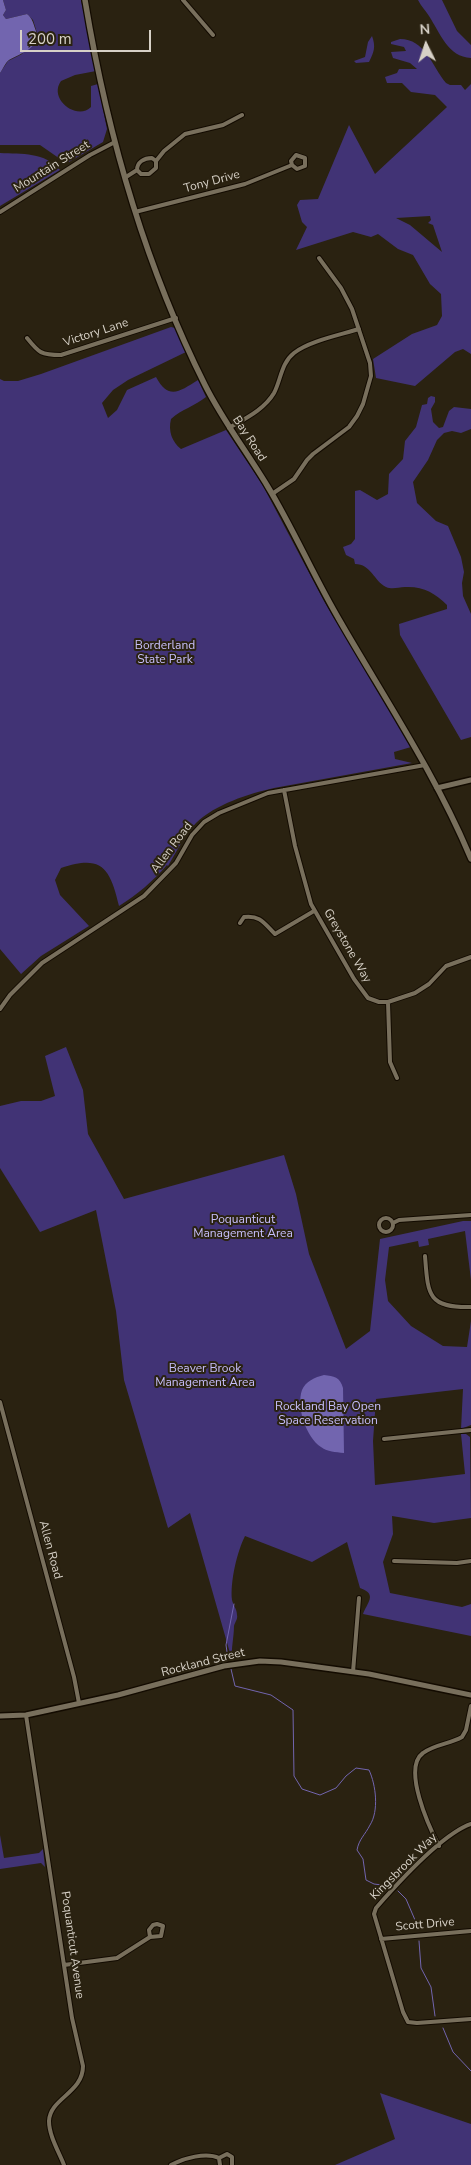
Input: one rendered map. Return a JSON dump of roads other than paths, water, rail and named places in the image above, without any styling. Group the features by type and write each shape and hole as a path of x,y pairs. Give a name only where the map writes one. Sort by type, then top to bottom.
{"main road":[{"name":"Bay Road","path":"85,0 116,142 135,212 151,258 206,386 229,428 272,494 324,594 425,765 471,859"}],"street":[{"path":"183,0 213,35"},
{"path":"137,170 141,174 149,174 156,168 156,161 164,151 185,134 217,127 242,115"},
{"name":"Mountain Street","path":"0,212 82,160 116,142"},
{"path":"137,170 137,165 142,160 152,158 156,161"},
{"name":"Tony Drive","path":"135,212 245,184 292,165"},
{"path":"126,177 137,170"},
{"path":"272,494 294,479 307,460 342,434 357,416 371,374 370,363 352,309 341,288 319,258"},
{"name":"Victory Lane","path":"27,338 39,352 48,355 61,355 176,318"},
{"path":"229,428 267,402 277,386 284,365 294,353 304,347 359,329"},
{"name":"Allen Road","path":"0,1007 42,963 144,896 176,863 192,835 204,822 218,813 259,795 425,765"},
{"path":"437,788 471,780"},
{"name":"Greystone Way","path":"284,790 295,846 314,911 362,992 372,1000 388,1002"},
{"path":"240,923 244,917 254,916 265,923 275,934 314,911"},
{"path":"397,1078 390,1062 388,1002 415,993 428,984 446,966 471,957"},
{"path":"393,1222 471,1215"},
{"path":"425,1256 427,1279 434,1298 446,1306 471,1306"},
{"name":"Allen Road","path":"0,1402 74,1677 79,1703"},
{"path":"384,1439 471,1430"},
{"path":"394,1561 458,1563 471,1561"},
{"path":"353,1672 359,1598"},
{"name":"Rockland Street","path":"0,1716 26,1715 253,1661 281,1662 353,1672 471,1694"},
{"path":"439,1846 432,1833 421,1799 414,1774 414,1766 422,1753 435,1746 462,1737 466,1730 471,1706"},
{"name":"Poquanticut Avenue","path":"26,1715 64,1965 83,2070 78,2084 57,2105 50,2116 51,2134 64,2165"},
{"name":"Kingsbrook Way","path":"471,1824 458,1830 439,1846 376,1908 374,1914 408,2022 471,2019"},
{"name":"Scott Drive","path":"382,1939 471,1931"},
{"path":"64,1965 116,1958 150,1937"},
{"path":"171,2165 189,2158 209,2156 219,2158 229,2155 233,2160 232,2165"},
{"path":"219,2158 220,2165"}],"waterway":[{"path":"228,1659 226,1645 234,1604"},
{"path":"231,1669 235,1686 271,1695 293,1710 294,1776 302,1789 320,1795 336,1788 356,1768 369,1770 375,1790 375,1813 357,1850 363,1859 366,1880 374,1884 390,1886"},
{"path":"398,1891 406,1899 418,1927"},
{"path":"419,1941 421,1968 431,1987 435,2016"},
{"path":"443,2028 453,2052 471,2071"}],"park label":[{"name":"Borderland State Park","path":"165,653"},
{"name":"Poquanticut Management Area","path":"243,1227"},
{"name":"Beaver Brook Management Area","path":"205,1376"},
{"name":"Rockland Bay Open Space Reservation","path":"328,1414"}]}
